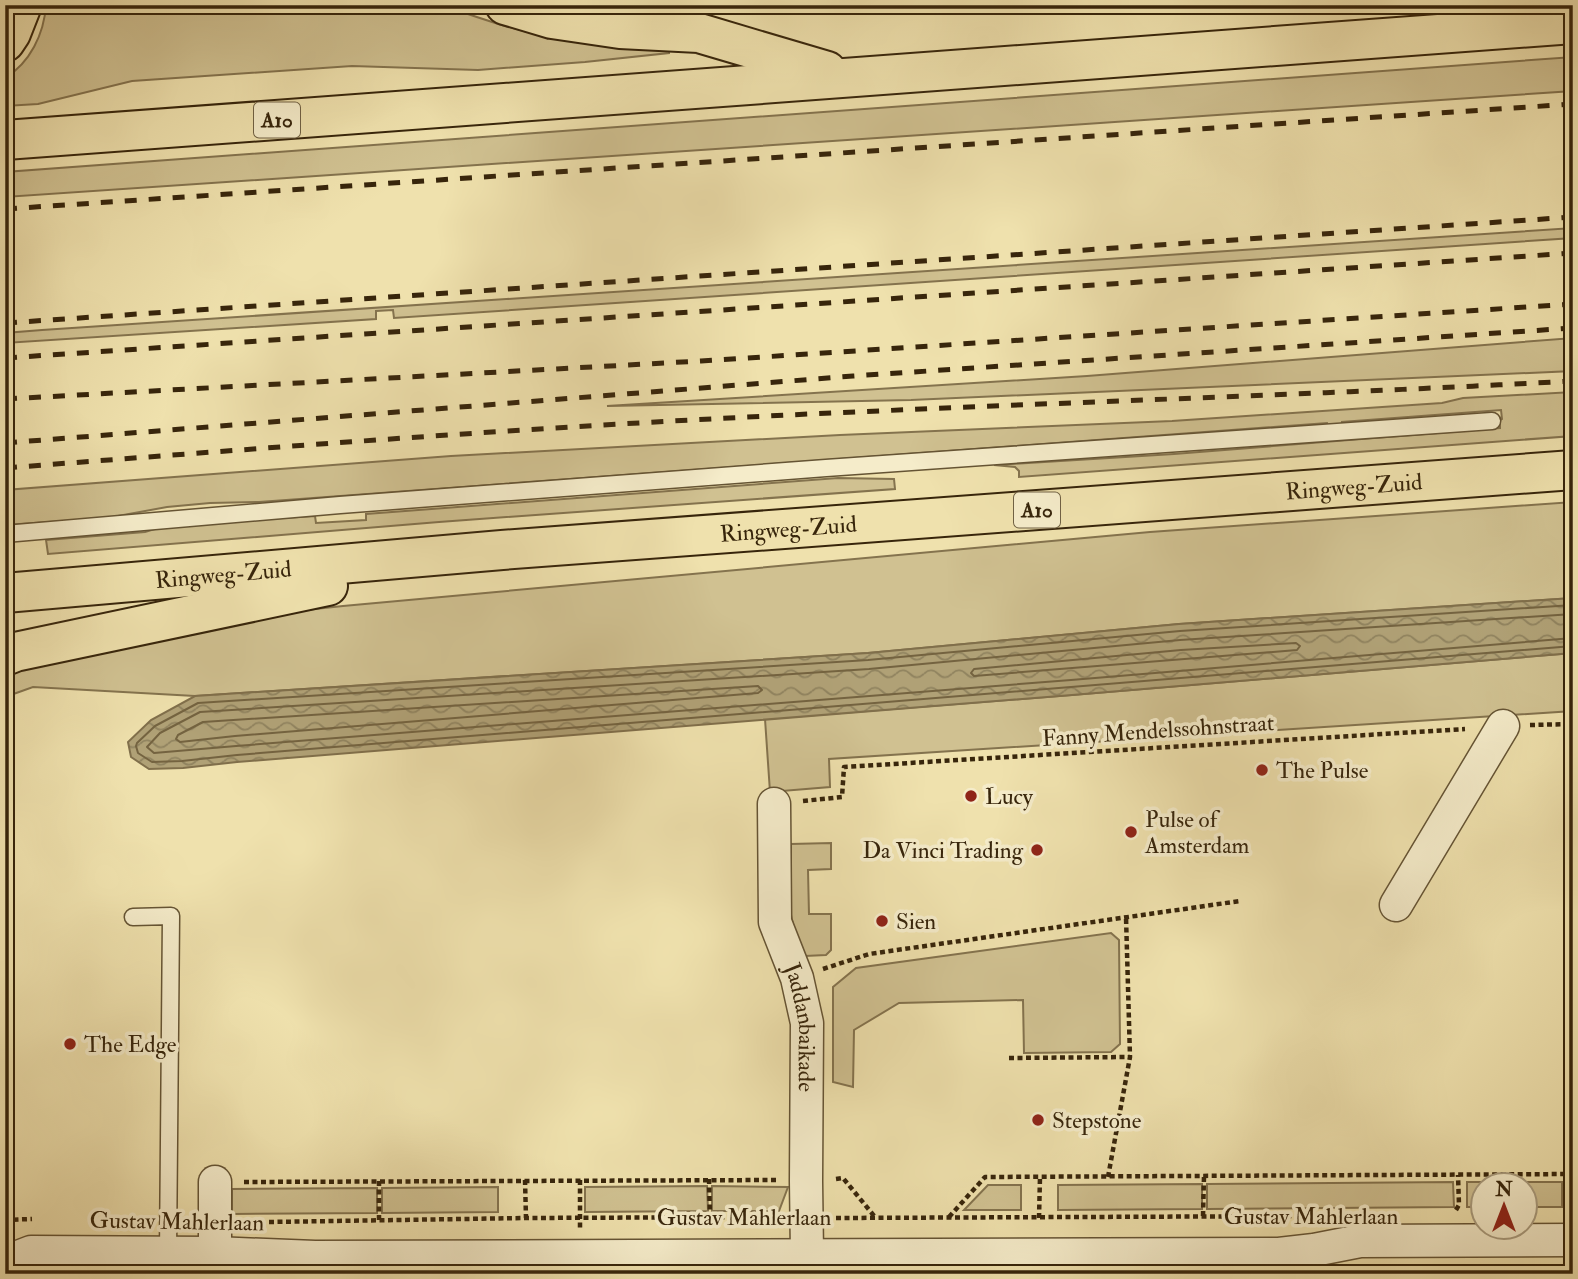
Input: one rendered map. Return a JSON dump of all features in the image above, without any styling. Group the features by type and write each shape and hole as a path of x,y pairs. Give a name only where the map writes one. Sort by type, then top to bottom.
{"highway":[{"path":"5,42 22,5"},
{"name":"A10","path":"505,5 552,19 606,27 699,33 851,78"},
{"name":"A10","path":"5,140 1573,24"},
{"name":"Ringweg-Zuid","path":"5,593 502,550 1573,470"},
{"name":"A10","path":"5,656 106,632 502,550"}],"street":[{"path":"1396,905 1503,726"},
{"name":"Jaddanbaikade","path":"774,804 775,922 797,978 807,1023 807,1254"},
{"path":"215,1182 215,1258"},
{"name":"Gustav Mahlerlaan","path":"14,1252 168,1253 215,1258 1279,1254 1360,1241 1573,1240"}],"lane":[{"path":"5,534 687,478 1492,421"},
{"path":"133,917 171,916 168,1253"}],"path":[{"name":"Fanny Mendelssohnstraat","path":"774,804 842,797 844,767 1503,726 1573,724"},
{"path":"797,978 869,954 1240,901"},
{"path":"1108,1177 1130,1057 1126,917"},
{"path":"1009,1058 1130,1057"},
{"path":"948,1218 985,1177 1573,1174"},
{"path":"1458,1175 1459,1205 1453,1215 1463,1215"},
{"path":"1203,1216 1204,1176"},
{"path":"1038,1254 1040,1177"},
{"path":"215,1182 709,1179 806,1181 843,1178 876,1218"},
{"path":"709,1179 710,1218"},
{"path":"525,1180 526,1218"},
{"path":"379,1181 379,1220"},
{"name":"Gustav Mahlerlaan","path":"269,1222 526,1218 1328,1216"},
{"path":"5,1220 39,1219"}],"shaded area":[{"path":"46,5 443,5 536,34 567,40 669,50 669,53 478,70 352,66 132,81 38,104 5,106 5,78 22,64 34,47 42,27"},
{"path":"1573,57 1573,91 5,197 5,172"},
{"path":"1573,228 1573,238 394,318 393,310 376,311 376,319 5,343 5,333 42,330"},
{"path":"1573,338 1573,371 911,400 607,406 1087,376"},
{"path":"1573,392 1573,436 1019,477 1019,471 1015,467 994,465 1174,454 1500,428 1501,410 1342,422 1342,426 1328,427 1327,423 259,502 210,503 167,507 107,518 5,525 5,490 451,456 840,435 1172,421"},
{"path":"838,478 894,479 895,489 48,554 46,540 145,532 168,525 315,516 316,523 366,520 366,514"},
{"path":"1573,502 1573,598 1179,624 868,653 195,696 33,687 5,697 5,659 203,621 1150,532"},
{"path":"1573,653 1573,711 829,759 830,787 770,792 765,719"},
{"path":"831,843 831,869 808,870 809,914 831,914 831,950 826,955 805,956 791,915 791,844"},
{"path":"1111,933 1119,940 1120,1044 1111,1052 1024,1053 1023,1000 899,1003 854,1030 853,1087 833,1082 833,987 856,968"},
{"path":"1453,1182 1454,1207 1207,1209 1207,1184"},
{"path":"1467,1182 1470,1182 1470,1207 1467,1207"},
{"path":"1540,1182 1562,1182 1562,1207 1540,1207"},
{"path":"1202,1184 1202,1209 1058,1210 1058,1185"},
{"path":"988,1185 1021,1185 1021,1210 964,1210"},
{"path":"707,1186 708,1211 585,1212 585,1187"},
{"path":"712,1186 788,1187 779,1211 712,1211"},
{"path":"498,1187 498,1212 382,1213 382,1188"},
{"path":"377,1188 377,1213 232,1214 232,1189"}],"water":[{"path":"1573,598 1573,653 183,768 149,769 131,757 128,742 151,720 195,696 868,653 1179,624"}],"railway":[{"path":"5,209 1573,104"},
{"path":"5,323 1573,217"},
{"path":"5,358 1573,253"},
{"path":"5,399 701,361 1573,304"},
{"path":"5,443 853,376 1573,328"},
{"path":"5,468 643,423 1573,381"}],"place":[{"name":"The Pulse","path":"1262,770"},
{"name":"Lucy","path":"971,796"},
{"name":"Pulse of Amsterdam","path":"1131,832"},
{"name":"Da Vinci Trading","path":"1037,850"},
{"name":"Sien","path":"882,921"},
{"name":"The Edge","path":"70,1044"},
{"name":"Stepstone","path":"1038,1120"}]}
